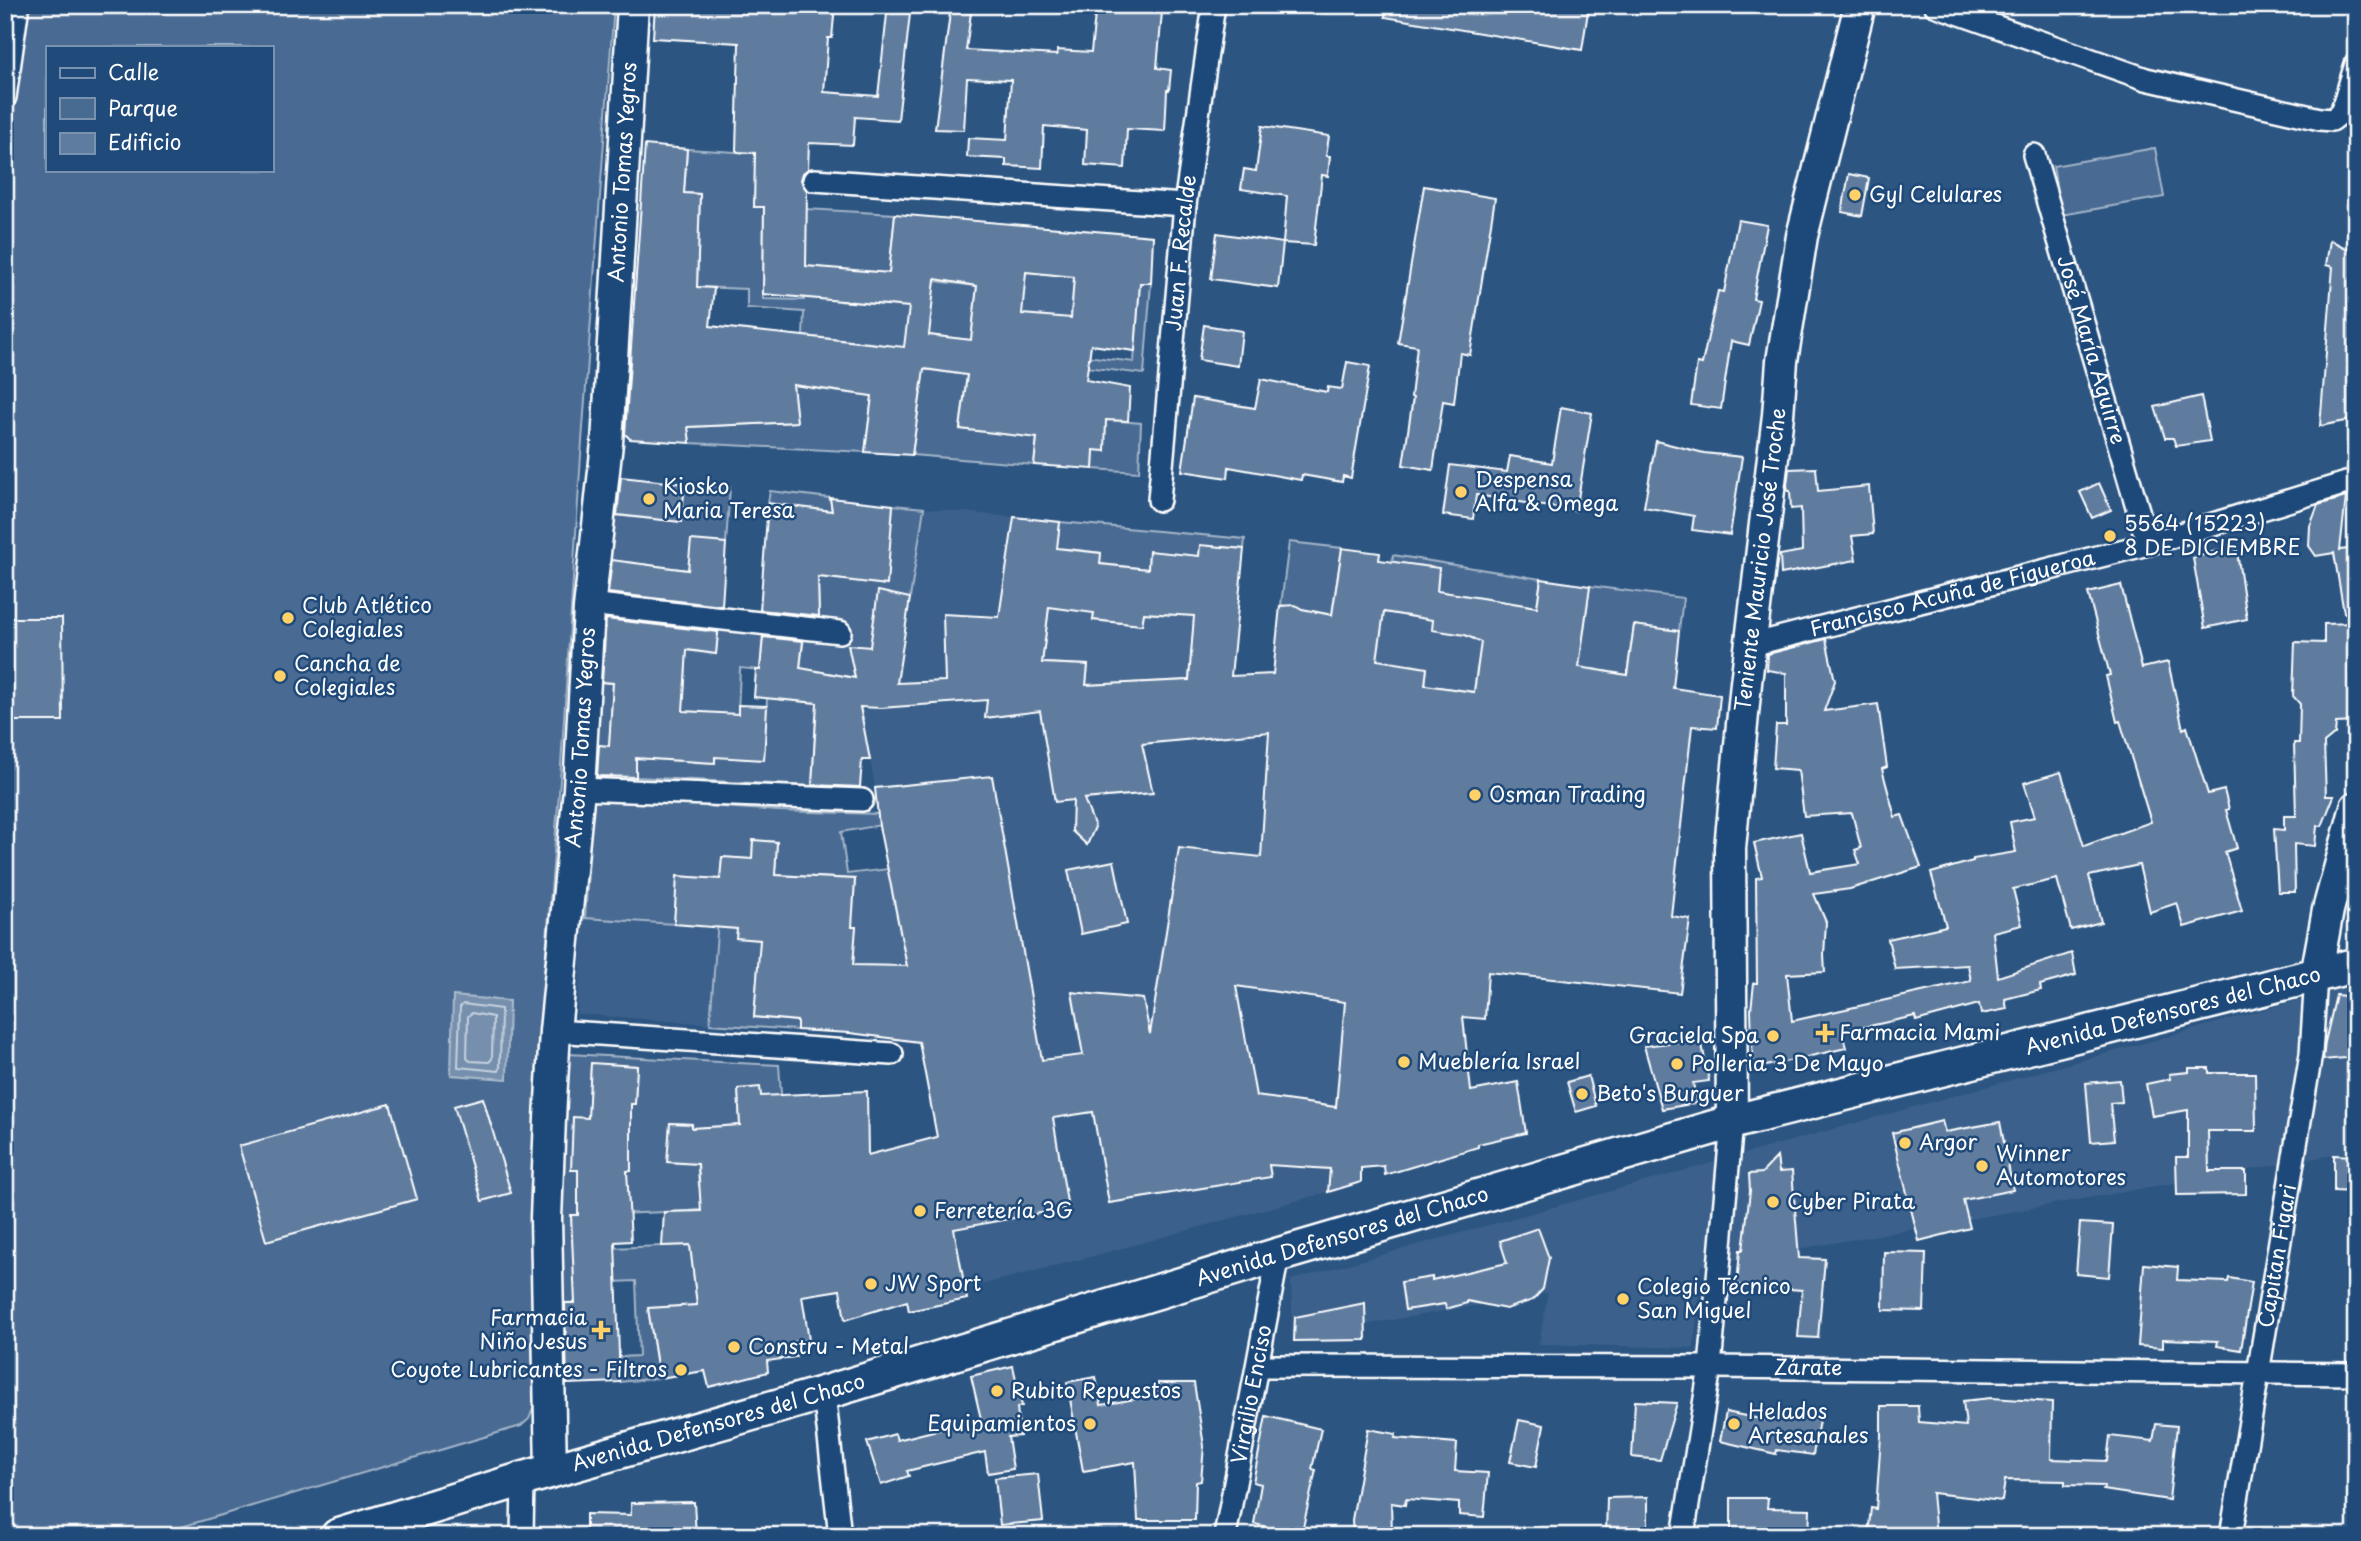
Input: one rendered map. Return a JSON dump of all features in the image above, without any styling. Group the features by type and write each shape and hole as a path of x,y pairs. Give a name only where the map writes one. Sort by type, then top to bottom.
{"main road":[{"name":"Avenida Defensores del Chaco","path":"338,1536 1732,1122 2356,965"}],"street":[{"path":"5,97 18,5"},
{"name":"Antonio Tomas Yegros","path":"537,1475 555,1031 579,789 589,604 607,443 633,5"},
{"name":"Juan F. Recalde","path":"1159,500 1185,205 1214,5"},
{"name":"Teniente Mauricio José Troche","path":"1732,1122 1730,848 1782,361 1802,236 1860,5"},
{"path":"1935,5 2146,79 2320,119 2332,120 2341,113 2356,64"},
{"name":"José María Aguirre","path":"2034,155 2148,544"},
{"path":"814,180 1185,205"},
{"name":"Francisco Acuña de Figueroa","path":"1751,645 2148,544 2356,480"},
{"path":"589,604 840,632"},
{"path":"579,789 862,800"},
{"path":"2316,976 2328,910 2356,807"},
{"name":"Capitan Figari","path":"2231,1536 2311,1054 2316,976"},
{"path":"555,1031 892,1054"},
{"path":"1683,1536 1710,1367 1732,1122"},
{"name":"Virgilio Enciso","path":"1225,1536 1278,1255"},
{"name":"Zárate","path":"1258,1366 1710,1367 2356,1374"},
{"path":"824,1393 840,1536"},
{"path":"522,1536 537,1475"}],"shaded area":[{"path":"924,508 1060,522 1038,690 1273,674 1492,891 1485,1019 1345,1003 1328,1192 965,1289 861,710 893,707"},
{"path":"584,918 716,928 710,1024 577,1014"},
{"path":"2356,984 2356,1151 1701,1266 1694,1348 1539,1344 1548,1293 1293,1337 1291,1280"}],"green space":[{"name":"Club Atlético Colegiales","path":"26,5 614,5 560,781 540,1025 532,1218 533,1409 529,1419 521,1426 151,1536 5,1536 5,141"},
{"path":"2155,148 2164,197 2061,215 2053,166"},
{"path":"687,149 785,155 754,207 764,207 763,299 804,300 806,209 895,214 889,273 842,269 839,301 885,305 887,283 934,289 935,281 977,286 971,340 929,335 924,369 877,361 879,344 804,336 810,388 872,396 865,452 690,443 688,427 797,422 790,357 759,333 803,336 804,312 747,308 747,289 697,287 700,194 684,193"},
{"path":"1026,272 1096,278 1074,284 1071,313 1089,315 1061,353 1134,362 1140,283 1151,283 1144,374 1017,359 1021,328 1000,285 1024,287"},
{"path":"924,369 967,375 960,428 1039,412 1034,465 912,455"},
{"path":"1097,419 1141,423 1139,472 1093,469 1094,450 1104,451"},
{"path":"685,484 730,487 726,543 688,570 609,560 614,515 680,522"},
{"path":"770,491 830,498 841,579 886,585 893,505 924,508 910,598 870,647 849,646 855,678 800,668 804,637 848,641 846,623 819,621 818,577 768,503"},
{"path":"1060,522 1245,539 1244,549 1200,546 1189,680 1086,685 1088,665 1042,663","holes":["1068,549 1101,553 1100,564 1148,569 1149,551 1171,615 1144,613 1142,625 1093,620 1094,613"]},
{"path":"1289,542 1342,548 1332,615 1281,605"},
{"path":"1393,555 1541,579 1537,607 1437,591 1439,568 1392,562"},
{"path":"1590,586 1683,598 1679,631 1634,625 1627,675 1593,669 1577,678"},
{"path":"1384,612 1433,620 1532,644 1477,668 1474,692 1425,685 1427,668 1411,665 1410,682 1375,677 1350,640"},
{"path":"666,620 675,621 673,649 716,653 719,627 763,632 760,670 740,668 736,758 764,760 767,698 860,707 863,719 816,716 812,786 636,777 636,758 679,761 682,725 695,726 693,762 715,763 717,713 682,720 686,664 663,662"},
{"path":"600,682 613,683 609,746 594,745"},
{"path":"593,798 779,811 879,814 881,825 841,832 847,874 888,869 907,966 852,986 855,928 831,926 831,910 853,911 855,879 775,875 777,842 753,840 752,859 722,857 720,879 678,876 674,924 585,918"},
{"path":"718,919 801,943 800,971 758,968 754,1017 797,1021 797,1030 710,1024"},
{"path":"568,1054 779,1065 788,1193 747,1204 689,1211 571,1216 574,1264 610,1248 690,1245 697,1305 648,1309 659,1378 620,1382 619,1357 639,1356 636,1281 587,1283 587,1302 562,1303 561,1216","holes":["591,1064 637,1066 635,1104 589,1101","760,1088 761,1097 745,1184 699,1186 695,1128 740,1125 738,1089","670,1123 692,1124 689,1163 668,1162","578,1170 627,1171 627,1204"]}],"water":[{"path":"453,996 509,1001 507,1079 451,1075"}],"building":[{"path":"655,5 710,5 710,8 760,11 761,5 835,5 832,38 828,38 824,92 878,96 888,5 911,5 898,120 855,117 853,145 809,143 808,169 801,180 807,191 806,266 889,273 895,214 1153,236 1151,283 1140,283 1135,351 1091,345 1086,380 1130,388 1128,421 1106,420 1105,451 1094,450 1093,469 1034,465 1037,438 960,429 967,375 924,369 912,455 865,452 872,396 793,385 797,422 688,427 690,443 630,439 625,434 645,145 687,149 684,193 700,194 697,287 714,288 710,326 904,347 909,307 763,294 764,207 754,207 755,153 736,150 739,43 653,38","holes":["1026,272 1074,277 1071,318 1022,314","935,279 977,286 971,340 929,335"]},
{"path":"951,5 972,5 966,50 1057,55 1057,50 1091,52 1096,5 1155,5 1154,11 1162,12 1157,68 1171,70 1165,131 1127,129 1125,168 1085,165 1087,130 1044,126 1042,168 1006,166 1006,159 967,157 968,138 1007,140 1011,80 967,78 964,130 935,129"},
{"path":"1386,5 1589,5 1582,50 1385,17"},
{"path":"1262,126 1329,136 1326,156 1330,156 1328,176 1322,175 1314,245 1283,243 1287,196 1241,189 1244,169 1256,171"},
{"name":"Gyl Celulares","path":"1849,174 1869,178 1862,216 1842,212"},
{"path":"1424,186 1495,198 1470,355 1460,353 1454,403 1443,401 1433,470 1403,465 1413,398 1417,346 1398,343"},
{"path":"1738,220 1767,225 1753,299 1759,300 1749,345 1731,341 1721,409 1691,405 1697,363 1702,364 1718,291 1724,292"},
{"path":"1217,233 1283,243 1278,288 1211,279"},
{"path":"2330,240 2356,253 2356,419 2320,426 2333,267 2326,265"},
{"path":"1204,325 1242,331 1238,366 1199,360"},
{"path":"1347,362 1370,366 1351,478 1343,476 1342,482 1302,475 1301,480 1229,467 1228,478 1182,471 1193,398 1255,408 1261,379 1327,392 1328,387 1342,389"},
{"path":"2201,396 2210,441 2176,446 2173,438 2165,438 2155,407"},
{"path":"1561,407 1592,413 1576,511 1476,495 1473,519 1443,515 1450,465 1507,472 1510,456 1552,463"},
{"path":"1656,441 1704,453 1742,457 1730,535 1692,530 1694,516 1644,507"},
{"path":"1816,468 1818,491 1869,486 1873,534 1852,536 1856,560 1781,574 1780,555 1802,551 1801,508 1791,509 1787,485 1789,469"},
{"name":"Kiosko Maria Teresa","path":"621,477 685,484 681,522 617,515"},
{"path":"2099,483 2111,510 2092,518 2080,492"},
{"path":"2346,497 2340,550 2356,548 2356,612 2344,613 2334,553 2316,556 2309,546 2310,526 2318,505"},
{"path":"830,498 893,505 887,585 818,577 819,616 760,610 768,503 832,511"},
{"path":"1014,517 1060,522 1057,548 1101,553 1100,564 1148,569 1149,551 1199,556 1200,545 1244,549 1231,676 1273,674 1280,606 1295,605 1332,615 1342,548 1380,553 1379,560 1439,568 1437,591 1537,607 1541,579 1590,586 1579,667 1627,675 1634,625 1679,631 1673,688 1720,695 1717,728 1692,726 1671,916 1690,919 1680,993 1488,972 1485,1019 1463,1017 1471,1091 1518,1082 1526,1133 1478,1144 1478,1147 1385,1175 1384,1166 1361,1168 1361,1182 1328,1192 1330,1169 1269,1165 1271,1177 1109,1203 1093,1112 1053,1118 1068,1208 954,1229 967,1299 909,1311 907,1301 845,1320 840,1290 802,1296 809,1340 793,1342 796,1357 767,1361 768,1372 709,1387 705,1371 659,1378 648,1308 697,1305 690,1245 662,1246 664,1212 701,1211 698,1164 667,1162 670,1123 692,1124 692,1128 740,1125 738,1089 760,1087 761,1096 867,1091 868,1155 937,1137 919,1042 850,1033 797,1030 797,1021 754,1017 760,940 736,938 737,929 674,924 677,876 720,879 722,857 752,859 753,840 777,842 775,875 855,879 852,927 856,927 853,965 907,966 879,826 875,788 992,776 1042,1060 1083,1055 1072,992 1143,999 1150,1034 1179,848 1261,857 1269,732 1142,744 1153,793 1084,799 1095,827 1087,845 1072,831 1073,800 1055,802 1040,711 985,718 987,700 881,708 860,707 870,760 862,760 860,787 812,785 817,703 754,697 763,637 803,641 800,668 855,678 848,645 870,647 878,591 910,598 897,683 945,681 943,614 999,617","holes":["1049,607 1094,613 1093,620 1142,625 1144,613 1194,616 1189,680 1086,685 1088,665 1042,663","1384,612 1433,620 1432,630 1465,635 1481,642 1474,692 1425,685 1427,668 1377,660","1236,986 1345,1002 1336,1107 1256,1096"]},
{"path":"691,540 726,543 722,606 608,593 612,560 688,570"},
{"path":"2236,545 2247,619 2205,628 2193,558"},
{"path":"2121,585 2142,668 2168,662 2183,729 2187,727 2208,794 2224,790 2229,809 2226,810 2237,848 2225,852 2242,911 2184,927 2177,903 2150,912 2139,865 2089,876 2101,922 2071,930 2057,879 2013,889 2022,925 1993,932 1998,977 2072,953 2076,975 2040,985 2041,990 2005,999 2007,1009 1981,1014 1979,1004 1916,1021 1915,1016 1842,1032 1846,1048 1753,1069 1751,1010 1754,983 1757,983 1756,878 1762,877 1754,843 1801,833 1810,872 1860,864 1855,850 1861,848 1852,813 1804,816 1798,770 1773,768 1776,725 1786,725 1786,673 1767,670 1768,654 1826,639 1835,681 1824,711 1878,704 1887,767 1882,769 1895,817 1902,815 1921,867 1850,889 1814,894 1826,922 1825,972 1787,974 1792,1021 1971,981 1968,965 1895,969 1888,939 1946,926 1931,873 1973,859 2016,852 2010,822 2035,817 2024,783 2061,772 2084,846 2151,822 2120,721 2117,722 2106,676 2110,675 2088,593"},
{"path":"6,618 62,618 63,721 7,721"},
{"path":"606,619 718,632 716,654 687,650 683,711 738,714 738,705 767,706 764,760 715,757 715,763 636,758 636,777 597,776 599,745 609,746 613,683 602,682"},
{"path":"2356,623 2356,722 2336,723 2335,734 2324,743 2326,796 2334,796 2322,826 2317,826 2315,846 2294,844 2295,892 2278,892 2274,829 2284,830 2284,816 2296,816 2294,743 2299,743 2300,704 2293,696 2295,642 2324,643 2324,624"},
{"path":"1114,861 1127,924 1081,934 1068,870"},
{"path":"2336,995 2354,997 2356,1057 2323,1060 2325,1042"},
{"name":"Polleria 3 De Mayo","path":"1701,1039 1709,1081 1693,1083 1697,1103 1662,1109 1644,1046"},
{"path":"591,1063 637,1066 635,1104 631,1104 631,1171 627,1171 631,1241 615,1242 620,1382 567,1384 565,1303 575,1303 571,1215 578,1215 578,1170 571,1170 573,1117 588,1118"},
{"path":"2189,1068 2209,1068 2209,1073 2255,1073 2256,1131 2208,1131 2209,1171 2246,1171 2246,1194 2177,1195 2176,1157 2188,1157 2188,1110 2152,1116 2146,1084 2170,1079 2169,1074 2189,1072"},
{"name":"Beto's Burguer","path":"1588,1076 1596,1106 1576,1112 1567,1082"},
{"path":"2120,1080 2122,1102 2110,1103 2114,1140 2091,1142 2086,1083"},
{"path":"483,1098 511,1193 482,1201 454,1106"},
{"path":"390,1104 417,1199 266,1241 239,1146"},
{"path":"1942,1121 1945,1132 2000,1122 2013,1190 1963,1200 1970,1228 1919,1241 1892,1133"},
{"path":"2334,1155 2356,1156 2356,1192 2334,1191"},
{"path":"1777,1157 1779,1172 1792,1171 1799,1258 1825,1259 1818,1338 1798,1337 1802,1290 1737,1285 1750,1191 1749,1174 1762,1173"},
{"path":"2080,1223 2113,1225 2109,1277 2076,1274"},
{"path":"1538,1228 1549,1258 1543,1289 1533,1300 1506,1309 1467,1301 1446,1309 1445,1304 1405,1310 1401,1282 1432,1277 1432,1280 1507,1263 1500,1241"},
{"path":"1884,1252 1926,1253 1924,1311 1883,1310"},
{"path":"2144,1264 2178,1267 2177,1280 2228,1282 2229,1278 2252,1282 2241,1350 2217,1346 2218,1341 2163,1339 2163,1348 2138,1346"},
{"path":"1365,1303 1366,1340 1294,1341 1295,1317"},
{"path":"1013,1366 1022,1406 1017,1407 1020,1436 1008,1437 1013,1469 988,1473 985,1452 907,1471 909,1476 881,1485 867,1442 895,1434 897,1440 981,1419 971,1376"},
{"path":"1096,1377 1101,1405 1158,1395 1158,1383 1194,1383 1204,1446 1201,1481 1196,1482 1195,1520 1138,1520 1135,1462 1083,1471 1067,1382"},
{"path":"1991,1398 2052,1402 2051,1459 2107,1461 2110,1436 2153,1441 2156,1424 2177,1426 2169,1500 2103,1490 2104,1486 2065,1485 2065,1481 2005,1480 2002,1501 1932,1493 1936,1536 1868,1535 1871,1508 1876,1509 1881,1406 1918,1406 1919,1422 1966,1426 1963,1401"},
{"path":"1635,1401 1677,1403 1660,1460 1632,1457"},
{"path":"1726,1412 1765,1420 1766,1413 1819,1420 1813,1455 1777,1450 1776,1454 1720,1441"},
{"path":"1266,1416 1321,1429 1312,1469 1316,1470 1301,1536 1264,1536 1264,1526 1254,1524 1261,1484 1253,1482"},
{"path":"1519,1420 1544,1425 1536,1467 1510,1462"},
{"path":"1368,1429 1396,1434 1395,1438 1457,1443 1455,1471 1488,1473 1484,1517 1459,1515 1459,1503 1406,1499 1405,1505 1391,1503 1392,1532 1383,1532 1383,1536 1353,1536 1352,1520"},
{"path":"1038,1474 1043,1521 1000,1525 995,1478"},
{"path":"1648,1497 1648,1536 1606,1536 1607,1498"},
{"path":"1731,1498 1768,1498 1767,1508 1810,1509 1809,1536 1731,1535"},
{"path":"694,1502 696,1536 586,1536 586,1514 631,1515 631,1503"}],"place":[{"name":"Gyl Celulares","path":"1855,195"},
{"name":"Despensa Alfa & Omega","path":"1461,492"},
{"name":"Kiosko Maria Teresa","path":"649,499"},
{"name":"5564 (15223) 8 DE DICIEMBRE","path":"2110,536"},
{"name":"Club Atlético Colegiales","path":"288,618"},
{"name":"Cancha de Colegiales","path":"280,676"},
{"name":"Osman Trading","path":"1475,795"},
{"name":"Farmacia Mami","path":"1825,1033"},
{"name":"Graciela Spa","path":"1773,1036"},
{"name":"Mueblería Israel","path":"1404,1062"},
{"name":"Polleria 3 De Mayo","path":"1677,1064"},
{"name":"Beto's Burguer","path":"1582,1094"},
{"name":"Argor","path":"1905,1143"},
{"name":"Winner Automotores","path":"1982,1166"},
{"name":"Cyber Pirata","path":"1773,1202"},
{"name":"Ferretería 3G","path":"920,1211"},
{"name":"JW Sport","path":"871,1284"},
{"name":"Colegio Técnico San Miguel","path":"1623,1299"},
{"name":"Farmacia Niño Jesus","path":"601,1330"},
{"name":"Constru - Metal","path":"734,1347"},
{"name":"Coyote Lubricantes - Filtros","path":"681,1370"},
{"name":"Rubito Repuestos","path":"997,1391"},
{"name":"Equipamientos","path":"1090,1424"},
{"name":"Helados Artesanales","path":"1734,1424"}]}
